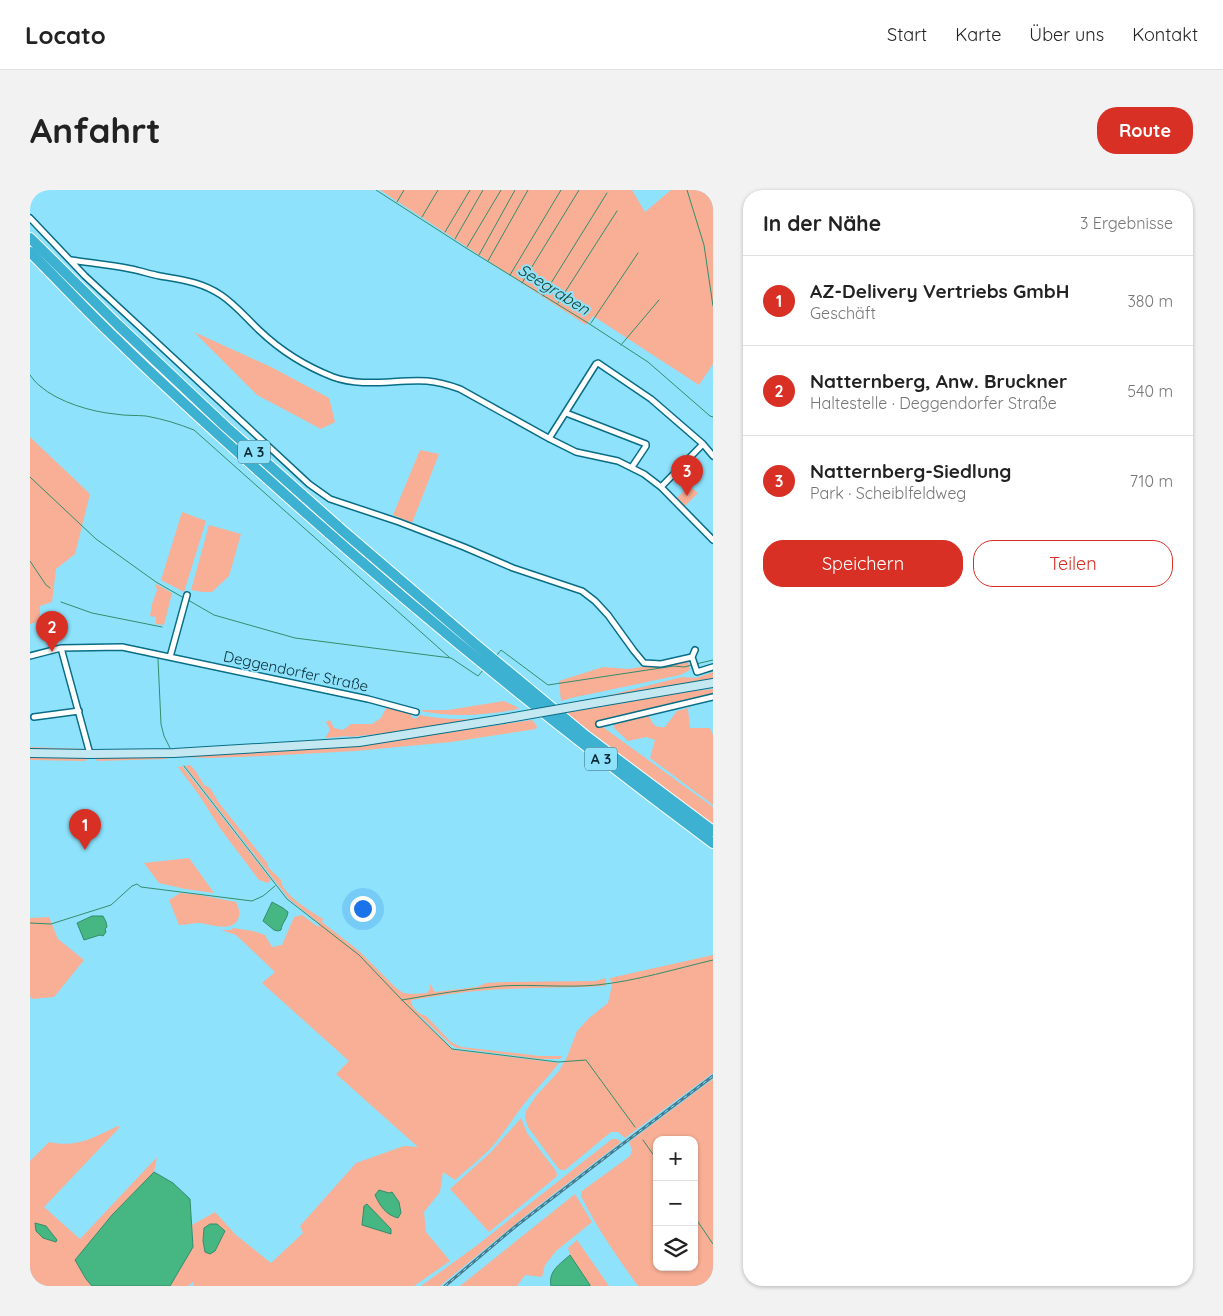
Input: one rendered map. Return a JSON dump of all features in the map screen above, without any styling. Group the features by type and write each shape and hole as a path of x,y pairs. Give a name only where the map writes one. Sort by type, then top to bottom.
{"highway":[{"name":"A 3","path":"30,238 118,325 225,426 343,531 489,655 495,667 576,740 713,843"},
{"name":"A 3","path":"30,252 111,334 218,435 336,541 483,664 495,667 713,832"}],"main road":[{"path":"30,753 174,753 359,742 713,683"}],"street":[{"path":"30,218 71,260 308,484 330,499 399,522 513,568 582,591 608,614 644,663 694,662"},
{"path":"71,260 132,269 196,282 208,287 236,307 276,346 293,358 336,378 370,383 426,381 460,389 576,452 618,461 644,474 661,487 713,540"},
{"path":"550,439 596,364 598,364 650,399 703,444 713,456"},
{"path":"566,412 646,444 632,467"},
{"path":"661,487 703,444"},
{"path":"170,657 187,598"},
{"name":"Deggendorfer Straße","path":"30,656 61,648 122,647 368,699 416,712"},
{"path":"61,648 90,754"},
{"path":"695,650 694,662 696,672 713,667"},
{"path":"600,724 713,697"},
{"path":"34,717 79,711"}],"shaded area":[{"path":"380,190 632,190 645,212 671,190 713,190 713,364 699,385 593,316 586,325"},
{"path":"194,332 271,367 329,398 335,422 321,429 257,395"},
{"path":"30,437 90,494 75,554 56,569 52,602 40,606 40,621 30,624"},
{"path":"420,450 439,454 412,523 393,515"},
{"path":"689,486 698,493 685,506 677,498"},
{"path":"182,512 206,521 184,592 161,580"},
{"path":"209,525 241,534 229,576 212,592 191,590"},
{"path":"155,584 172,593 164,625 156,624 156,617 150,616 157,590"},
{"path":"688,661 690,670 680,675 561,701 559,681 603,667 628,669"},
{"path":"713,672 713,680 641,690 602,698 682,677 696,678"},
{"path":"713,689 713,695 612,717 600,725 713,807 713,825 566,713 683,692"},
{"path":"504,701 519,708 470,715 421,711 448,710"},
{"path":"692,707 688,709 690,728 710,728 713,735 713,805 650,758 655,740 646,737 628,741 614,728 615,721 648,714 654,725 665,727 677,711"},
{"path":"386,708 410,712 412,717 416,719 419,715 455,719 491,717 406,731 325,738 330,730 326,722 330,720 334,728 343,730 351,724 372,724 381,718"},
{"path":"532,720 537,726 536,729 451,742 355,751 210,758 181,757 363,743"},
{"path":"30,747 87,749 84,751 30,749"},
{"path":"30,756 86,757 87,759 86,761 30,760"},
{"path":"165,756 167,759 97,761 96,758"},
{"path":"190,765 204,785 210,788 219,803 268,864 268,867 281,880 282,885 291,897 323,919 322,922 359,951 403,993 427,993 430,989 430,984 435,992 477,987 486,983 595,981 606,978 606,986 495,990 411,1000 412,1005 420,1014 426,1016 451,1042 461,1047 540,1056 562,1056 560,1059 541,1059 457,1048 419,1017 453,1050 559,1063 486,1153 455,1180 443,1172 440,1192 424,1212 426,1232 450,1261 414,1286 194,1286 193,1282 188,1286 170,1286 193,1247 192,1225 215,1212 236,1235 271,1263 303,1233 300,1226 356,1163 404,1146 418,1147 336,1074 349,1061 262,983 275,972 236,935 221,930 231,930 233,928 265,935 272,947 282,945 294,917 302,915 318,927 320,924 289,899 185,766"},
{"path":"182,766 271,880 268,883 259,880 222,831 178,767"},
{"path":"189,858 214,893 159,883 144,863"},
{"path":"180,893 236,902 239,911 238,919 234,924 224,927 199,923 179,925 169,900"},
{"path":"272,902 288,912 281,930 278,931 263,921"},
{"path":"92,916 103,916 107,927 105,929 106,932 103,936 100,935 84,940 77,923"},
{"path":"49,917 58,939 84,960 54,997 31,999 30,918"},
{"path":"713,955 713,1073 625,1138 618,1132 611,1132 565,1170 558,1168 528,1127 525,1118 526,1111 536,1096 559,1071 567,1057 577,1031 589,1018 608,1003 612,985 610,978"},
{"path":"713,1079 713,1286 638,1286 594,1219 581,1196 582,1191 630,1156 632,1150 629,1142"},
{"path":"521,1118 527,1133 556,1171 557,1175 489,1232 450,1189 491,1152"},
{"path":"118,1126 120,1127 44,1207 80,1239 157,1157 154,1172 112,1215 75,1260 92,1286 30,1286 30,1161 49,1142 59,1144 76,1143"},
{"path":"612,1139 617,1139 621,1142 525,1216 440,1286 421,1286 476,1246"},
{"path":"154,1172 173,1183 190,1199 193,1247 170,1286 92,1286 75,1260 112,1215"},
{"path":"379,1190 392,1192 399,1202 401,1213 398,1218 390,1215 381,1206 375,1195"},
{"path":"575,1194 592,1222 556,1251 545,1265 542,1277 525,1275 517,1286 460,1286"},
{"path":"367,1204 391,1229 391,1234 362,1225 364,1206"},
{"path":"35,1223 46,1226 57,1240 56,1242 43,1238 36,1231"},
{"path":"210,1224 217,1224 225,1231 215,1251 210,1254 205,1252 203,1241 204,1228"},
{"path":"577,1240 609,1286 590,1286 570,1255 568,1248"},
{"path":"570,1255 590,1286 551,1286 553,1272"}],"waterway":[{"name":"Seegraben","path":"376,190 648,362 713,417"},
{"path":"397,202 404,190"},
{"path":"422,217 438,190"},
{"path":"445,232 470,190"},
{"path":"455,239 483,190"},
{"path":"467,247 501,190"},
{"path":"479,255 515,190"},
{"path":"488,261 528,190"},
{"path":"510,275 561,190"},
{"path":"522,283 579,190"},
{"path":"687,190 704,245 713,306"},
{"path":"543,296 607,193"},
{"path":"558,303 617,211"},
{"path":"591,323 638,253"},
{"path":"621,345 659,300"},
{"path":"30,375 47,392 76,405 106,413 152,417 194,430 449,657"},
{"path":"30,477 96,539 156,582 184,598"},
{"path":"30,561 50,588"},
{"path":"188,600 214,615 295,638 451,658 478,676 484,669"},
{"path":"61,602 92,613 162,627"},
{"path":"497,655 501,650 548,685 692,665"},
{"path":"158,659 161,724 170,748"},
{"path":"696,664 713,660"},
{"path":"184,766 287,899 359,955 452,1049 558,1062 586,1060 635,1127"},
{"path":"30,923 51,924 111,905 132,886 137,884 141,887 252,901 263,896 275,886"},
{"path":"402,1000 501,986 597,985 641,978 713,960"},
{"path":"643,1140 653,1154"},
{"path":"698,1222 713,1244"}],"railway":[{"path":"445,1286 516,1226 713,1076"}],"place":[{"name":"Natternberg-Siedlung","path":"687,496"},
{"name":"Natternberg, Anw. Bruckner","path":"52,652"},
{"name":"AZ-Delivery Vertriebs GmbH","path":"85,850"}]}
